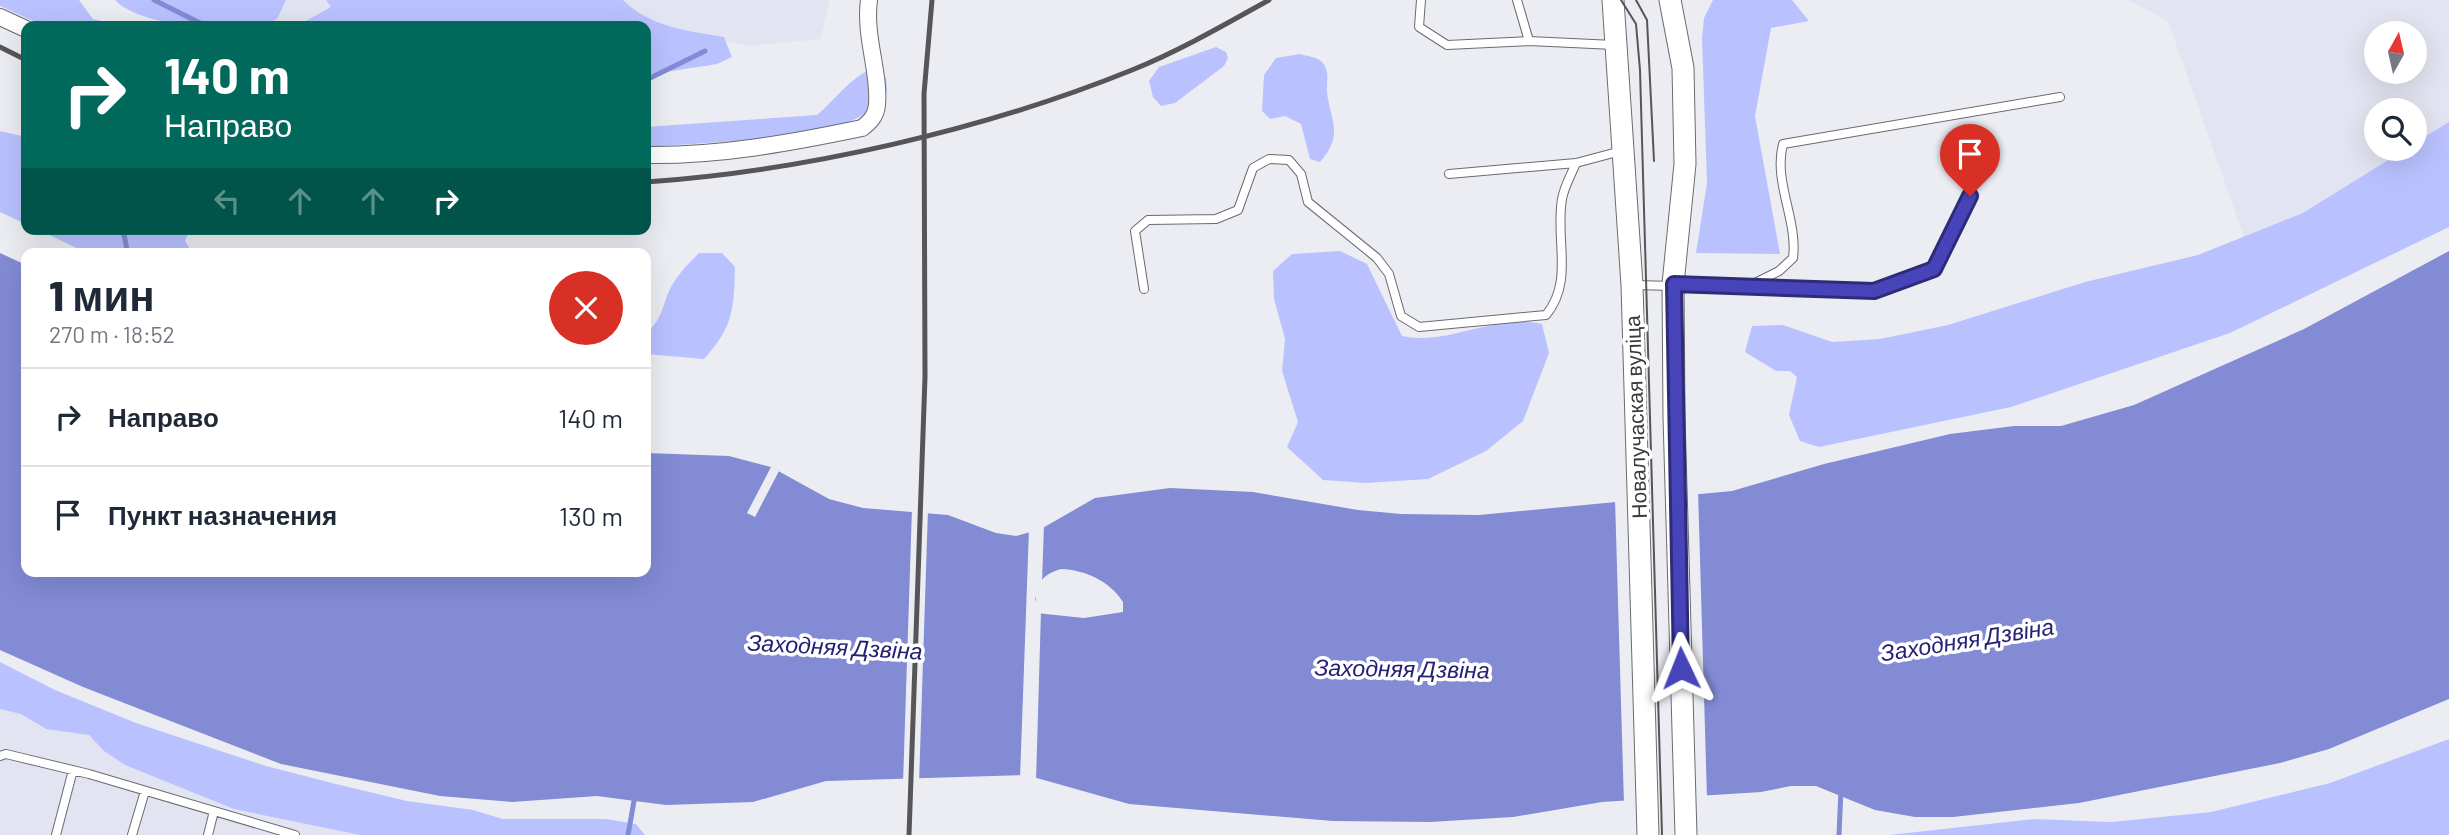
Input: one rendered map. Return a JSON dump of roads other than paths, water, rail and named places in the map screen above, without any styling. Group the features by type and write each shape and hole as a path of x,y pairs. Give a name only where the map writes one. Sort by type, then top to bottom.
{"main road":[{"name":"Новалучаская вуліца","path":"1670,0 1683,68 1685,164 1674,284 1674,417 1686,835"},
{"name":"Новалучаская вуліца","path":"1615,1 1621,151 1632,285 1648,835"}],"street":[{"path":"651,155 690,156 773,147 862,128 872,121 877,106 867,20 870,0"},
{"path":"0,17 21,27"}],"lane":[{"path":"1421,0 1419,27 1447,45 1529,41 1615,45"},
{"path":"1517,0 1529,41"},
{"path":"1746,287 1779,271 1793,258 1796,238 1779,160 1783,144 2060,97"},
{"path":"1450,174 1576,163 1621,151"},
{"path":"1144,289 1135,231 1148,220 1216,219 1238,210 1253,168 1269,159 1289,160 1301,174 1308,202 1377,258 1389,274 1401,317 1419,327 1546,315 1558,301 1563,279 1560,234 1562,197 1576,163"},
{"path":"1632,285 1874,291 1934,269 1970,196"},
{"path":"0,756 6,754 73,770 277,832 295,835"},
{"path":"56,835 73,770"},
{"path":"132,835 145,791"},
{"path":"208,835 214,811"}],"water":[{"name":"Заходняя Дзвіна","path":"2449,251 2449,699 2329,749 2280,763 2079,803 1953,817 1915,817 1875,810 1816,786 1791,786 1761,792 1602,802 1513,817 1430,822 1333,821 1129,804 1026,775 826,781 753,802 666,805 597,796 512,802 440,796 281,764 83,687 0,650 0,253 21,263 21,577 651,577 651,453 729,456 771,467 829,499 863,508 948,515 996,533 1016,536 1041,529 1095,498 1170,488 1253,492 1358,510 1401,514 1479,515 1732,491 1824,464 1950,434 2014,426 2061,426 2134,405 2304,329","holes":["1061,569 1088,574 1118,595 1123,602 1123,612 1084,618 1036,613 1037,591 1046,576"]}],"waterway":[{"path":"154,0 196,21"},
{"path":"651,78 705,51"},
{"path":"124,235 127,248"},
{"path":"1839,835 1841,789"},
{"path":"628,835 634,801"}],"tram line":[{"path":"1621,0 1636,24 1640,70 1662,835"},
{"path":"1636,0 1647,20 1654,161"}],"railway":[{"path":"909,835 925,377 924,94 932,0"},
{"path":"651,182 830,158 955,129 1075,92 1150,63 1269,0"},
{"path":"0,47 21,58"}]}
